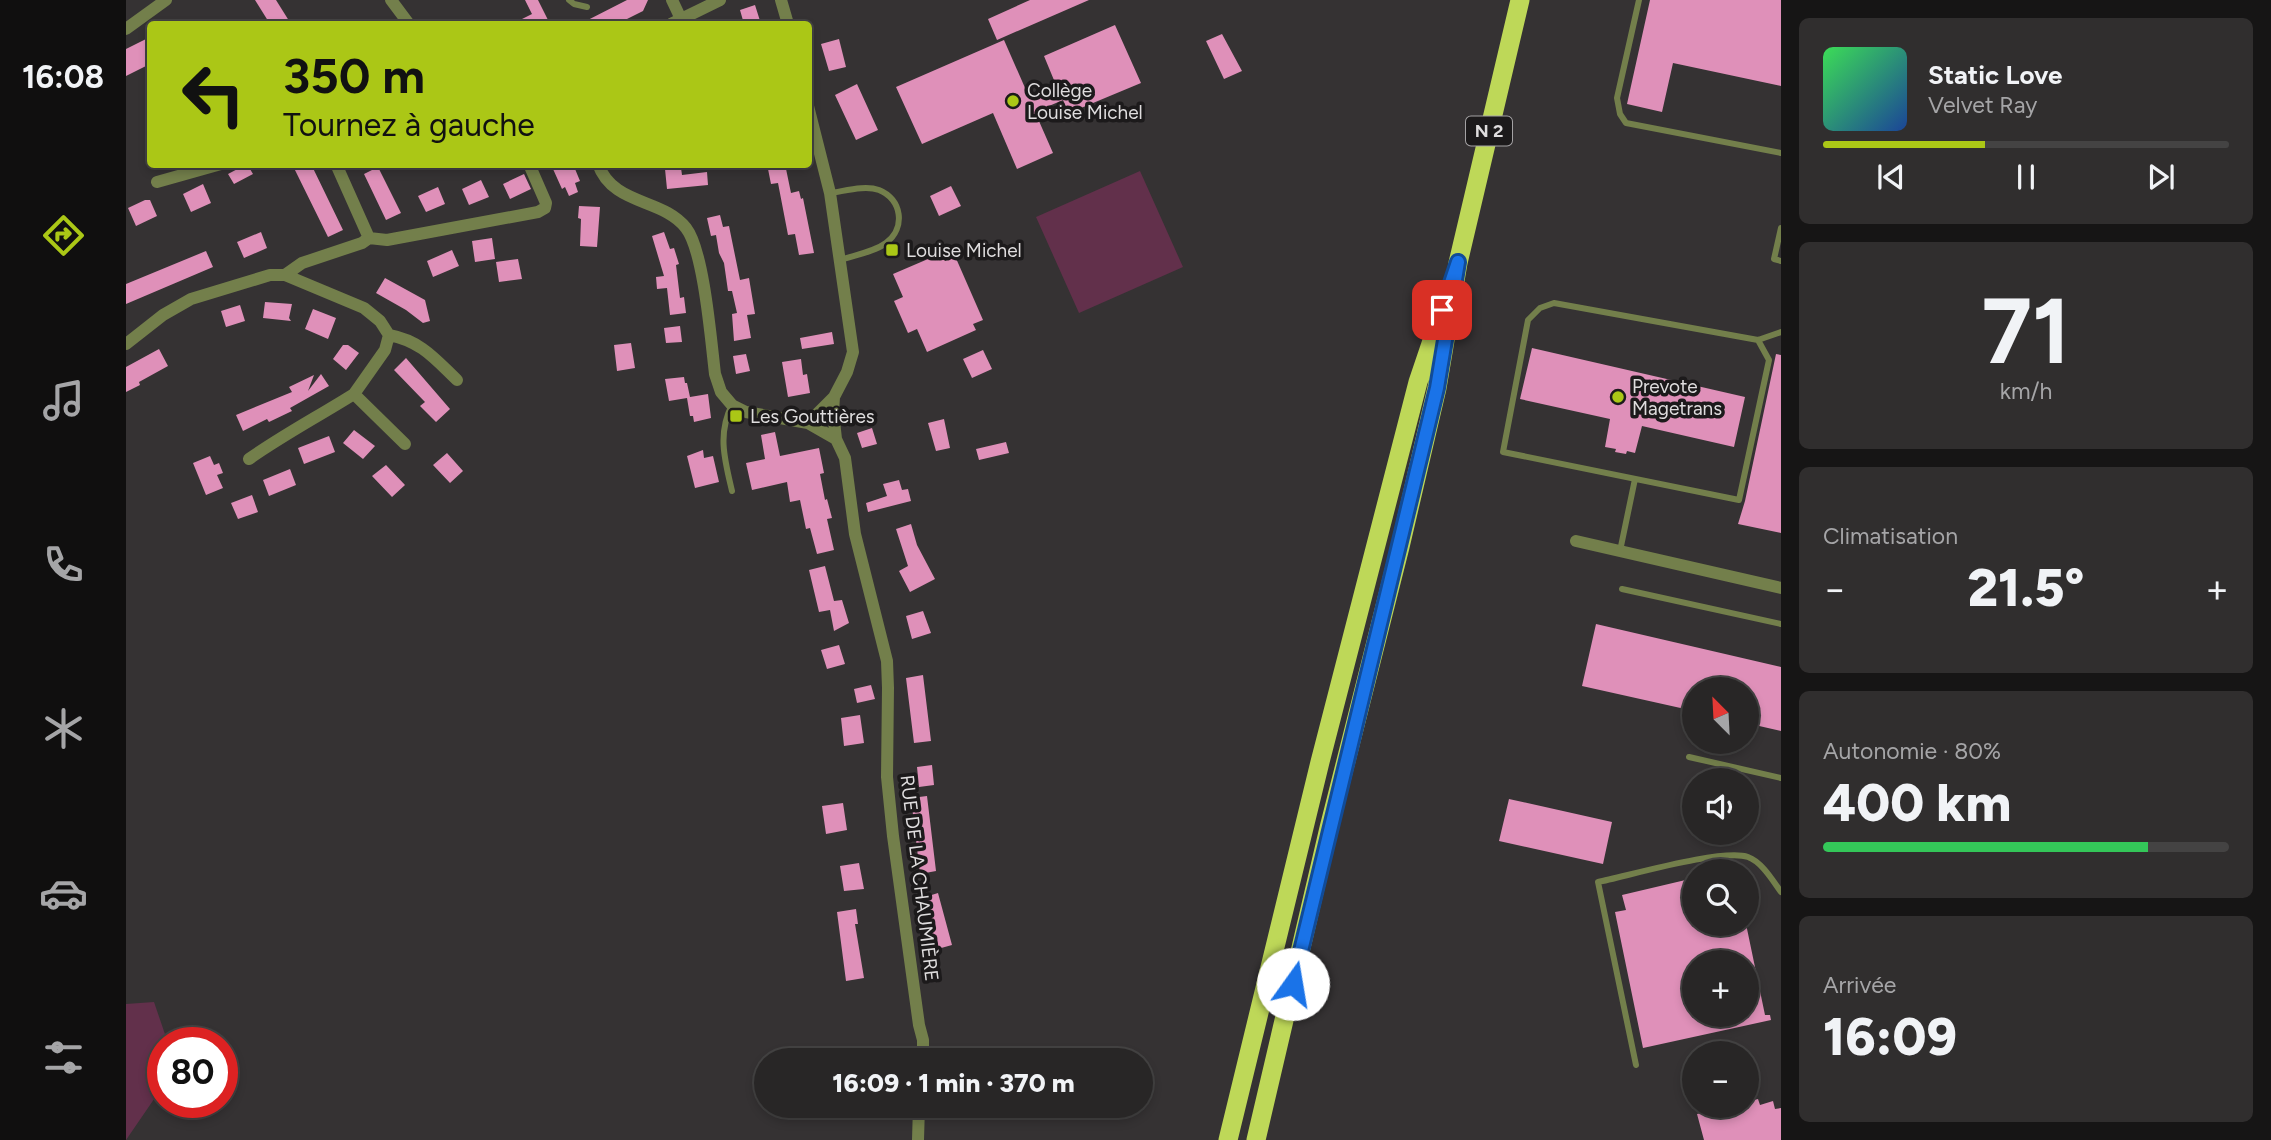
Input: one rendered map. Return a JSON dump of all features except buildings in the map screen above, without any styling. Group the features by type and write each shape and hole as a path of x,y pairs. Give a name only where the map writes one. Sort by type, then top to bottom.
{"highway":[{"name":"N 2","path":"1256,1140 1437,388 1458,262 1520,0"},
{"name":"N 2","path":"1228,1140 1320,762 1418,382 1458,262"}],"street":[{"path":"126,29 166,0"},
{"path":"391,0 407,21"},
{"path":"672,0 676,21"},
{"path":"678,21 720,0"},
{"path":"782,0 787,21"},
{"path":"808,423 834,397 847,372 853,352 830,193 812,122"},
{"path":"158,182 207,168"},
{"path":"338,168 369,238"},
{"path":"285,275 302,263 362,243 369,238 387,240 538,212 545,208 546,202 531,168"},
{"path":"599,168 602,176 614,188 677,218 694,239 715,374 721,392 732,405 746,412 808,423 836,439"},
{"path":"126,345 163,315 191,299 270,275 285,275 364,308 380,320 389,335 385,350 354,394 324,414 277,439 249,459"},
{"path":"389,335 406,338 421,346 457,380"},
{"path":"354,394 405,444"},
{"name":"RUE DE LA CHAUMIÈRE","path":"834,397 836,439 845,458 855,534 887,662 887,777 923,1048"},
{"path":"1576,541 1781,588"},
{"name":"RUE DE LA CHAUMIÈRE","path":"915,1048 919,1025"},
{"path":"918,1140 919,1118"}],"lane":[{"path":"569,0 587,7"},
{"path":"1639,0 1617,98 1620,114 1626,122 1781,153"},
{"path":"830,193 866,188 880,190 891,198 900,221 895,234 886,244 840,260"},
{"path":"1781,228 1774,259 1781,261"},
{"path":"1758,340 1769,360 1739,500 1503,452 1528,320 1540,307 1554,303 1758,340 1781,332"},
{"path":"732,405 723,433 723,453 732,491"},
{"path":"1620,551 1635,479"},
{"path":"1622,589 1781,624"},
{"path":"1689,757 1781,778"},
{"path":"1636,1065 1598,882 1722,854 1748,857 1766,872 1781,892"}],"shaded area":[{"path":"1140,171 1183,267 1079,313 1036,217"},
{"path":"154,1002 163,1027 147,1027 147,1109 126,1140 126,1004"}],"place":[{"name":"Collège Louise Michel","path":"1013,101"},
{"name":"Louise Michel","path":"892,250"},
{"name":"Prevote Magetrans","path":"1618,397"},
{"name":"Les Gouttières","path":"736,416"}],"route":[{"path":"1293,984 1437,388 1458,262 1442,310"}]}
